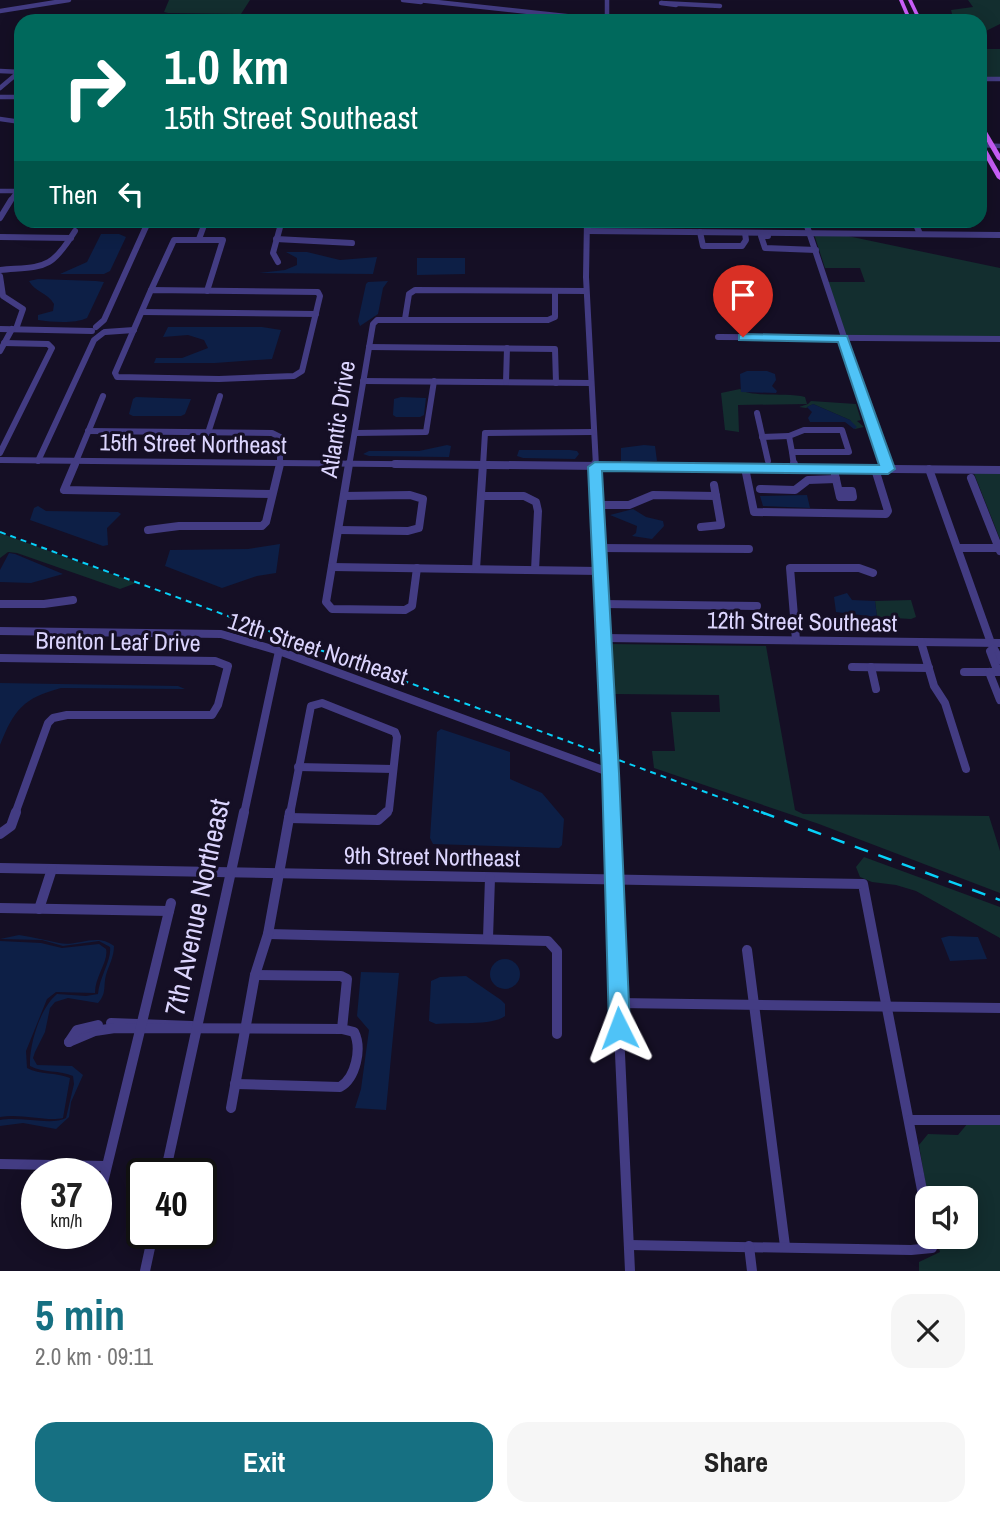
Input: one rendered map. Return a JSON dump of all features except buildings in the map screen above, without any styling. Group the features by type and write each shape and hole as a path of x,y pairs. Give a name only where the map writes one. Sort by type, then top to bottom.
{"main road":[{"path":"996,146 1000,159"},
{"path":"987,157 1000,178"}],"street":[{"path":"0,10 58,0"},
{"path":"0,10 69,0"},
{"path":"403,0 518,14"},
{"path":"676,5 719,3"},
{"path":"0,88 14,77"},
{"path":"1,216 14,198"},
{"path":"38,461 94,332 105,328 146,228"},
{"path":"199,239 203,228"},
{"path":"278,261 273,253 280,228"},
{"path":"808,228 888,469"},
{"path":"917,228 920,234"},
{"path":"0,270 40,266 58,258 75,231"},
{"path":"630,1271 612,880 611,773 586,291 587,231 745,233 787,235 796,239"},
{"path":"700,234 703,246 742,246 746,240 745,233"},
{"path":"816,250 765,248 761,236 810,233 1000,235"},
{"path":"700,234 718,236"},
{"path":"0,237 71,238"},
{"path":"151,290 315,292 320,296 303,371 293,376 219,379 119,378 116,373 151,290 172,242 180,239 219,239 225,243 207,290"},
{"path":"276,240 352,243"},
{"path":"0,276 2,299 22,308 0,351"},
{"path":"405,319 409,294 415,290 586,291"},
{"name":"Atlantic Drive","path":"417,568 412,606 405,610 332,609 326,602 374,322 381,319 548,320 555,317 555,291"},
{"path":"142,312 316,314"},
{"path":"0,329 15,325 94,332 105,328 134,330"},
{"path":"718,337 1000,339"},
{"path":"0,453 52,348 48,344 4,343"},
{"path":"369,346 555,349 556,383"},
{"path":"506,382 507,348"},
{"path":"363,381 591,383"},
{"path":"355,433 426,432 434,382"},
{"path":"103,396 64,488 68,491 272,494"},
{"path":"208,433 220,396"},
{"path":"757,413 768,461"},
{"path":"762,437 789,436 804,430 842,430 849,452 790,452"},
{"path":"88,431 277,434 283,443 266,522 262,526 179,526 148,530"},
{"path":"476,569 484,435 489,432 593,432"},
{"path":"789,436 795,469"},
{"name":"15th Street Northeast","path":"0,460 1000,470"},
{"path":"745,468 754,512 886,514 888,511 875,469"},
{"path":"833,469 840,494"},
{"path":"929,469 1000,660"},
{"path":"958,548 1000,550 971,478"},
{"path":"760,489 795,490 808,480 836,479"},
{"path":"701,527 721,525 714,485"},
{"path":"339,530 408,531 419,528 423,499 410,495 344,496"},
{"path":"597,505 629,505 653,495 716,496"},
{"path":"481,496 524,496 536,502 538,511 535,570"},
{"path":"599,548 749,549"},
{"path":"332,567 600,571"},
{"path":"796,640 792,617 794,606 788,575 790,568 859,568 873,573"},
{"path":"0,604 44,604 73,600"},
{"path":"602,604 757,606"},
{"name":"12th Street Northeast","path":"0,631 221,634 279,651 611,773"},
{"name":"12th Street Southeast","path":"604,638 995,645"},
{"path":"921,642 934,686 946,703 966,769"},
{"path":"995,645 990,651 996,667 1000,670"},
{"name":"7th Avenue Northeast","path":"168,1158 279,651"},
{"name":"Brenton Leaf Drive","path":"0,659 215,661 228,666 218,705 212,715 67,715 52,718 11,826 0,834"},
{"path":"852,667 929,668"},
{"path":"871,667 876,689"},
{"path":"964,672 1000,670"},
{"path":"989,672 1000,699"},
{"path":"231,1108 255,975 268,934 308,711 315,703 322,704 395,732 388,810 378,820 289,818"},
{"path":"298,767 393,769"},
{"name":"9th Street Northeast","path":"0,868 863,884 885,1006"},
{"path":"39,909 52,869"},
{"path":"488,938 490,878"},
{"path":"0,908 170,907 107,1158"},
{"path":"268,934 540,939 554,945 557,951 557,1034"},
{"path":"747,950 785,1247"},
{"path":"255,975 334,975 347,979 342,1029"},
{"path":"618,1003 1000,1008"},
{"path":"885,1006 921,1186"},
{"path":"141,1026 106,1029 69,1042 77,1030 117,1022 181,1030 195,1027 342,1029 354,1032 357,1038 352,1078 348,1084 340,1087 235,1084"},
{"path":"909,1120 1000,1121"},
{"path":"0,1164 21,1164"},
{"path":"629,1244 915,1248"},
{"path":"749,1246 752,1271"},
{"path":"145,1271 150,1249"}],"green space":[{"path":"169,0 250,0 241,14 164,12"},
{"path":"968,0 1000,0 1000,24 987,30 987,14 952,14 951,10 973,7"},
{"path":"987,49 1000,49 1000,78 987,78"},
{"path":"814,234 838,234 1000,268 1000,337 846,336 828,282 865,282 860,268 825,268"},
{"path":"740,389 752,393 805,397 807,404 738,405 739,432 725,430 721,393"},
{"path":"811,401 856,404 861,420 857,421 864,427 855,429 850,420 813,404 806,408 799,407"},
{"path":"973,471 1000,471 1000,539"},
{"path":"0,533 136,583 120,589 17,553 8,552 0,558"},
{"path":"911,600 916,617 877,617 875,601"},
{"path":"610,644 766,646 795,810 803,814 989,816 1000,851 1000,893 819,824 654,768 652,751 675,751 671,712 720,712 719,695 613,694"},
{"path":"864,857 1000,907 1000,938 916,891 860,877 856,867"},
{"path":"968,1123 1000,1124 1000,1271 919,1271 919,1262 940,1252 939,1249 978,1249 978,1186 926,1186 919,1145 928,1134 958,1135"}],"water":[{"path":"101,234 119,234 126,237 110,271 104,274 60,274 87,262"},
{"path":"286,252 307,252 340,260 377,257 373,274 259,273 285,270 297,265 297,258"},
{"path":"417,258 465,258 465,274 417,275"},
{"path":"38,279 104,282 87,318 56,322 38,320 38,315 53,311 54,304 29,281"},
{"path":"388,281 383,288 378,314 360,326 358,321 366,284"},
{"path":"168,327 262,327 281,330 272,359 154,363 156,358 182,358 208,348 204,340 188,335 163,337"},
{"path":"747,371 767,371 775,374 776,380 772,386 776,393 741,392 740,374"},
{"path":"136,397 191,399 185,414 181,416 133,416 129,414"},
{"path":"426,398 424,415 393,415 394,399"},
{"path":"813,404 850,420 857,427 854,429 845,422 810,422 808,418 812,412 807,407"},
{"path":"451,446 449,457 363,454 369,451 419,451"},
{"path":"655,446 657,461 621,461 621,448"},
{"path":"519,450 570,450 579,454 575,459 523,458 517,456"},
{"path":"807,495 810,508 763,506 760,496"},
{"path":"38,506 46,511 121,514 107,528 108,545 103,546 30,520 34,508"},
{"path":"633,509 646,517 663,521 664,526 652,539 632,536 636,533 637,526 610,515"},
{"path":"280,544 276,573 257,576 222,588 165,566 170,550 248,549"},
{"path":"9,553 63,574 31,583 0,582 0,570"},
{"path":"847,593 852,600 875,601 877,617 836,612 834,597"},
{"path":"0,683 178,686 185,689 61,688 37,696 22,707 15,714 0,745"},
{"path":"441,729 510,752 510,779 542,793 564,819 562,845 559,848 433,844 430,838 437,732"},
{"path":"19,935 66,944 101,940 114,946 101,999 98,1003 68,998 55,1002 50,1008 45,1032 33,1058 37,1065 72,1066 83,1075 71,1102 69,1117 56,1129 23,1123 0,1126 0,1120 53,1121 66,1118 74,1084 73,1076 30,1066 34,1038 45,1008 57,994 98,994 110,947 99,941 63,946 42,940 0,939"},
{"path":"978,937 987,959 950,961 941,938"},
{"path":"0,941 41,943 62,948 99,944 106,949 106,959 95,993 56,992 47,999 26,1051 27,1068 70,1078 63,1118 0,1117"},
{"path":"505,959 516,963 520,974 516,985 505,989 494,985 490,974 494,963"},
{"path":"361,972 399,973 386,1110 355,1108 361,1089 369,1030 357,1016"},
{"path":"466,976 505,1004 505,1016 482,1022 436,1024 429,1021 431,981 440,977"}],"railway":[{"path":"0,532 765,814"},
{"path":"761,812 1000,900"}],"route":[{"path":"619,1028 612,880 611,773 595,467 888,469 843,338 743,337"}]}
